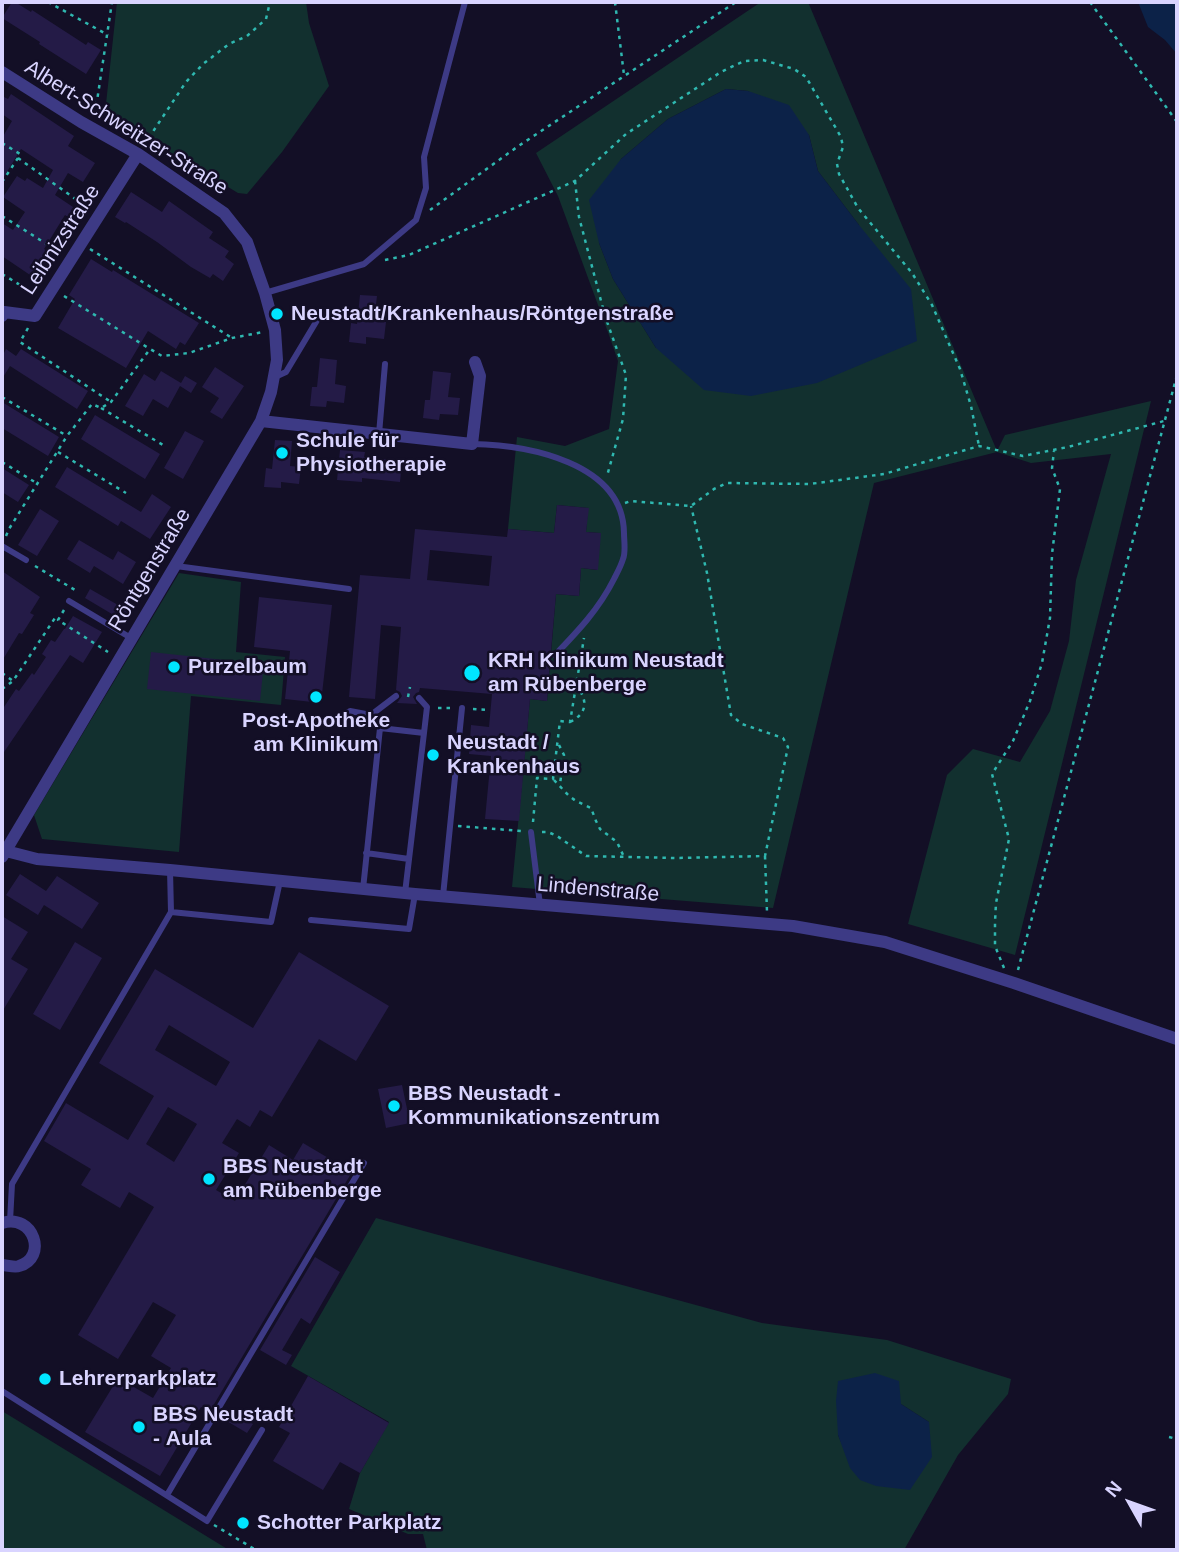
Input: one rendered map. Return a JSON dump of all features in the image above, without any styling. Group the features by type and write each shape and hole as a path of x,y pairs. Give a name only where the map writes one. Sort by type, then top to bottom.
{"street":[{"name":"Albert-Schweitzer-Straße","path":"2,72 138,154 224,213 247,242 265,293"},
{"name":"Leibnizstraße","path":"2,316 4,312 35,316 138,154"},
{"name":"Röntgenstraße","path":"3,853 261,421 271,392 277,360 275,330 265,293"},
{"path":"261,421 472,444 480,376 475,362"},
{"name":"Lindenstraße","path":"3,853 37,859 410,894 793,926 885,942 1177,1039"},
{"path":"2,1265 18,1267 34,1253 35,1241 22,1223 6,1222"}],"lane":[{"path":"265,293 364,264 416,220 426,188 424,158 465,2"},
{"path":"274,378 286,372 323,312"},
{"path":"379,434 385,364"},
{"path":"472,444 502,444 545,454 580,467 604,487 619,505 624,528 624,558 608,591 587,621 555,655"},
{"path":"2,546 26,560"},
{"path":"174,565 349,589"},
{"path":"69,601 131,638"},
{"path":"371,715 396,696"},
{"path":"311,920 409,929 409,859 427,707 419,698"},
{"path":"443,896 462,708"},
{"path":"333,721 350,710 371,715 380,728 363,889"},
{"path":"380,728 424,733"},
{"path":"531,832 540,905"},
{"path":"366,853 409,859"},
{"path":"6,1222 12,1184 170,912 170,870"},
{"path":"170,912 271,922 280,881"},
{"path":"167,1495 364,1163"},
{"path":"2,1391 208,1521 262,1430"}],"path":[{"path":"48,2 108,35"},
{"path":"81,122 97,101 112,2"},
{"path":"138,154 186,82 203,64 229,44 247,36 266,19 270,2"},
{"path":"615,2 624,75"},
{"path":"416,220 517,147 736,2"},
{"path":"1090,2 1177,122"},
{"path":"364,264 409,255 575,181 626,134 721,72 744,61 763,60 794,69 806,77 841,137 843,147 837,164 839,174 858,208 912,273 932,305 960,369 979,446"},
{"path":"2,143 20,154 2,183"},
{"path":"18,158 99,216"},
{"path":"575,181 579,217 605,316 626,375 623,419 604,487"},
{"path":"2,216 71,260"},
{"path":"81,244 232,338"},
{"path":"2,274 49,295 162,356 189,353 232,338 275,330"},
{"path":"35,316 20,342 111,402"},
{"path":"101,408 111,402 150,349"},
{"path":"1011,982 1177,375"},
{"path":"2,397 67,436"},
{"path":"2,546 9,529 67,436 92,404 163,446"},
{"path":"619,505 631,501 691,506 727,483 810,484 884,474 979,446 1023,456 1164,421"},
{"path":"1011,982 995,946 996,903 1009,839 992,774 1013,741 1042,663 1050,618 1052,554 1060,489 1052,468 1054,450"},
{"path":"58,452 127,493"},
{"path":"2,462 38,484"},
{"path":"691,506 707,573 732,715 742,724 783,738 788,747 765,856 767,924"},
{"path":"2,524 9,529"},
{"path":"2,689 13,681 55,618 58,620"},
{"path":"570,722 587,621"},
{"path":"2,673 13,681"},
{"path":"553,779 560,721 570,722 583,711 582,692 576,685"},
{"path":"408,697 410,687"},
{"path":"558,742 564,755 560,784"},
{"path":"531,832 537,778 553,779 569,796 591,808 600,828 617,842 624,857"},
{"path":"450,825 548,832 586,856 765,856"},
{"path":"1169,1437 1177,1439"},
{"path":"208,1521 256,1550"}],"green space":[{"path":"117,2 306,2 309,23 329,86 282,152 247,194 238,193 105,113"},
{"path":"761,2 808,2 997,451 1005,435 1151,401 1015,955 908,924 947,775 973,749 1020,762 1050,711 1069,641 1076,580 1111,454 1031,463 997,452 874,483 773,908 512,887 530,699 547,701 556,594 579,596 581,568 597,570 600,533 586,532 588,508 557,505 554,533 508,529 517,437 565,446 609,429 618,361 558,196 536,153","holes":["726,89 748,91 809,135 818,171 859,225 656,348 613,279 599,243 621,159 668,119"]},
{"path":"179,573 241,582 236,652 285,657 281,705 191,696 179,852 42,839 34,815"},
{"path":"376,1218 762,1323 887,1340 1011,1379 1008,1394 958,1455 904,1550 427,1550 423,1534 408,1534 349,1509 360,1473 389,1422 291,1366","holes":["901,1404 929,1422 845,1451 838,1435"]},
{"path":"2,1411 229,1550 2,1550"}],"water":[{"path":"1138,2 1177,2 1177,54 1148,27"},
{"path":"726,89 748,91 789,105 809,135 818,171 911,289 917,341 817,383 751,396 704,390 656,348 613,279 599,243 589,200 621,159 668,119"},
{"path":"875,1373 899,1381 901,1404 929,1422 932,1457 910,1490 876,1486 860,1480 850,1468 838,1435 838,1381"}],"building":[{"path":"12,2 31,12 32,10 86,45 88,42 101,50 86,74 2,18"},
{"path":"11,94 74,136 68,146 95,163 83,182 68,173 55,195 82,213 76,222 65,215 44,249 49,252 33,277 2,256 2,223 13,230 25,212 3,197 17,176 25,181 27,178 43,188 53,170 21,149 2,180 2,138 12,121 2,114 2,96 8,99"},
{"path":"131,192 162,212 169,201 213,232 209,238 229,251 225,257 234,264 223,281 213,274 210,278 191,267 157,242 115,217"},
{"path":"91,259 199,323 185,345 180,342 176,349 148,331 126,368 58,328 75,299 69,295"},
{"path":"360,295 377,296 374,321 386,322 384,339 366,337 366,344 349,342 351,323 357,324"},
{"path":"6,349 16,356 21,349 88,391 77,409 10,366 2,379 2,353"},
{"path":"320,358 337,360 335,384 346,386 344,403 327,401 326,407 310,406 312,387 317,387"},
{"path":"215,367 244,386 222,419 210,412 219,398 202,387"},
{"path":"161,371 181,383 185,376 197,383 191,393 180,386 168,408 153,399 143,416 125,406 144,374 155,381"},
{"path":"433,371 451,373 448,397 460,398 458,415 440,414 439,420 423,418 425,400 430,400"},
{"path":"2,402 59,437 48,456 2,428"},
{"path":"95,415 160,454 145,479 81,439"},
{"path":"185,431 204,441 183,479 164,468"},
{"name":"Schule für Physiotherapie","path":"275,440 292,441 290,466 301,467 299,484 281,482 281,488 264,487 266,468 272,469"},
{"path":"340,450 365,452 364,457 402,461 400,482 362,478 362,482 337,480"},
{"path":"67,467 141,512 152,494 171,507 150,539 121,521 118,526 55,487"},
{"path":"2,468 29,485 18,502 2,492"},
{"name":"KRH Klinikum Neustadt am Rübenberge","path":"557,505 589,508 586,532 601,533 598,570 581,568 579,596 556,594 547,701 530,699 519,821 485,819 491,756 469,754 471,725 489,727 492,694 420,688 413,697 417,704 397,703 402,696 396,690 401,627 381,625 375,699 349,697 360,575 410,579 415,529 507,537 508,529 554,533","holes":["430,550 492,556 489,586 427,580"]},
{"path":"40,509 59,521 37,556 18,545"},
{"path":"79,540 113,560 118,551 136,562 123,584 94,566 90,573 67,559"},
{"path":"2,571 40,597 30,613 34,615 2,661"},
{"path":"90,589 132,613 127,623 85,598"},
{"path":"259,597 332,605 321,703 285,699 290,651 254,647"},
{"path":"73,616 102,632 83,663 70,655 2,755 2,710 16,689 19,691 32,673 34,675 46,657 42,654 51,640 55,642"},
{"path":"151,652 233,661 232,669 263,672 260,701 147,689"},
{"path":"20,874 46,891 57,876 99,903 82,929 44,905 38,915 6,895"},
{"path":"2,916 28,932 11,959 28,969 2,1012"},
{"path":"75,942 102,958 60,1030 33,1014"},
{"path":"299,952 389,1006 356,1061 319,1039 272,1117 260,1110 250,1127 237,1119 222,1143 239,1153 216,1190 235,1201 269,1145 293,1160 303,1143 352,1172 210,1411 201,1407 160,1476 85,1432 118,1378 153,1398 171,1368 151,1356 176,1315 153,1302 118,1359 78,1335 154,1207 129,1192 120,1208 81,1185 91,1169 44,1141 66,1103 128,1140 154,1096 99,1063 155,969 253,1028","holes":["169,1025 230,1062 216,1086 155,1050","168,1107 197,1124 174,1162 146,1144"]},
{"name":"BBS Neustadt - Kommunikationszentrum","path":"402,1085 410,1123 386,1128 378,1089"},
{"path":"315,1257 340,1272 310,1324 301,1318 282,1350 292,1355 286,1365 260,1350"},
{"path":"308,1376 389,1423 360,1473 340,1462 323,1490 273,1461 290,1433 279,1427"},
{"path":"225,1408 253,1424 247,1433 220,1417"}],"place":[{"name":"Neustadt/Krankenhaus/Röntgenstraße","path":"277,314"},
{"name":"Schule für Physiotherapie","path":"282,453"},
{"name":"Purzelbaum","path":"174,667"},
{"name":"KRH Klinikum Neustadt am Rübenberge","path":"472,673"},
{"name":"Post-Apotheke am Klinikum","path":"316,697"},
{"name":"Neustadt / Krankenhaus","path":"433,755"},
{"name":"BBS Neustadt - Kommunikationszentrum","path":"394,1106"},
{"name":"BBS Neustadt am Rübenberge","path":"209,1179"},
{"name":"Lehrerparkplatz","path":"45,1379"},
{"name":"BBS Neustadt - Aula","path":"139,1427"},
{"name":"Schotter Parkplatz","path":"243,1523"}]}
